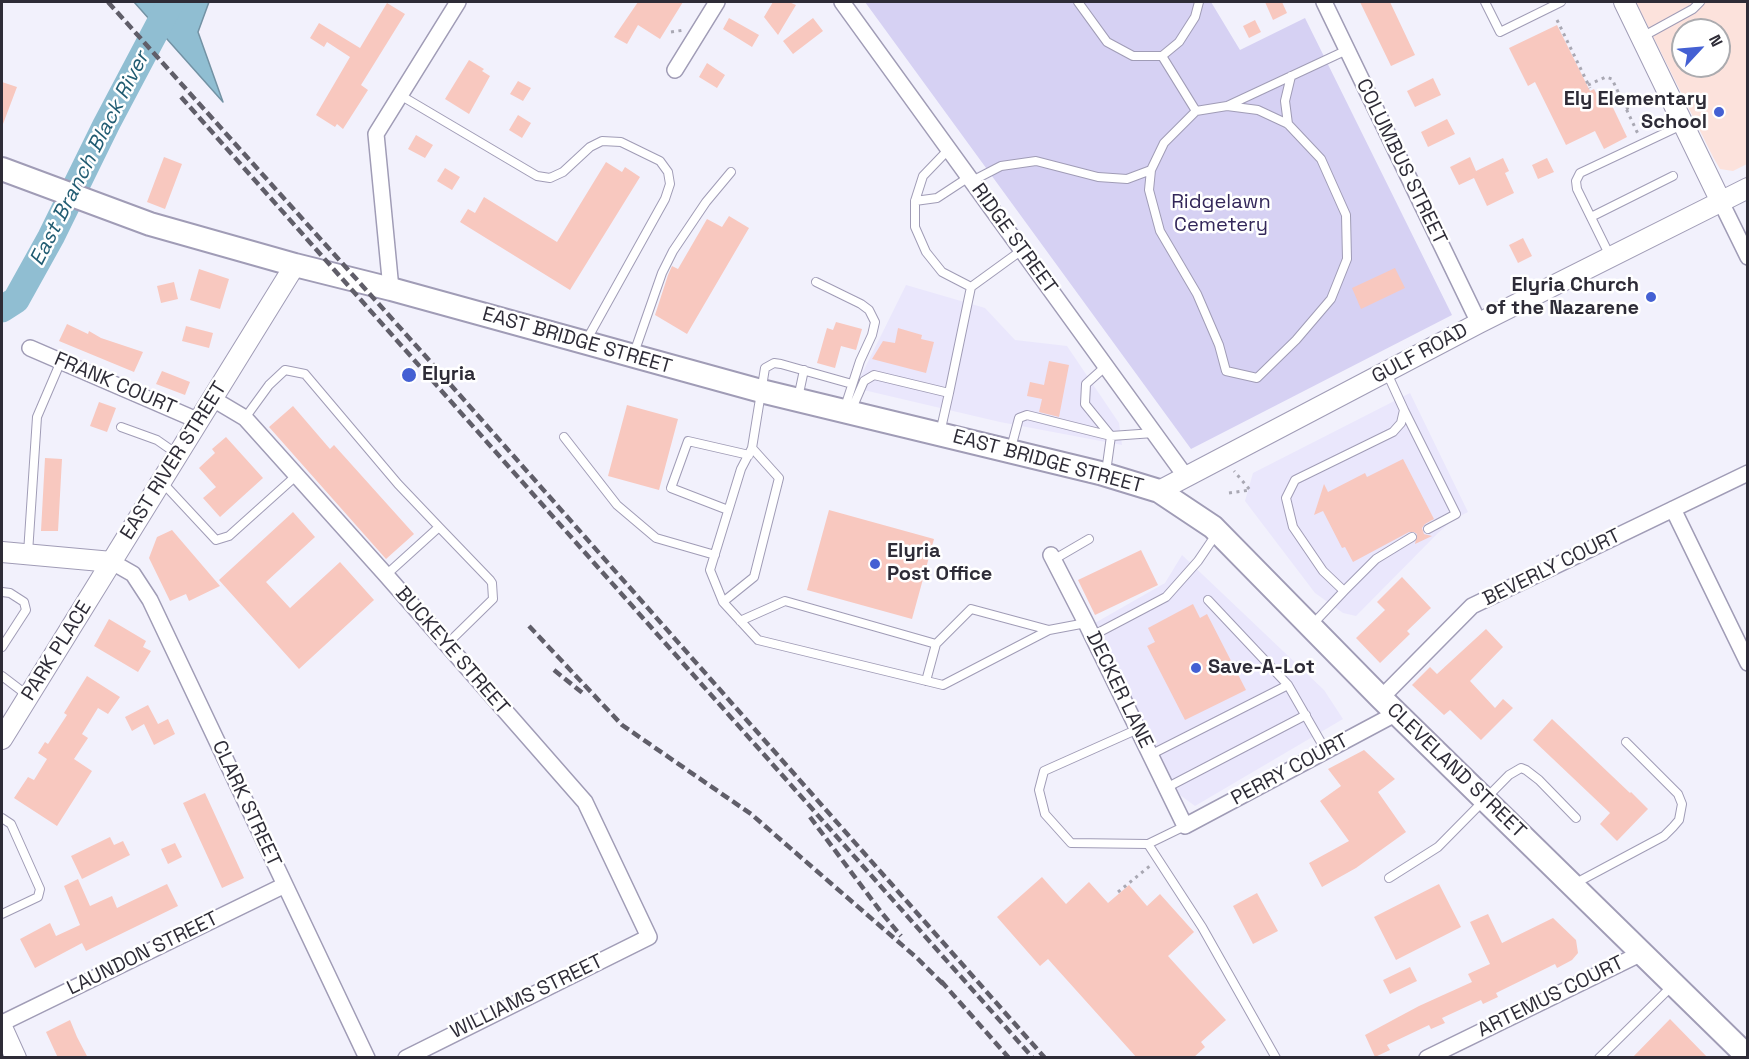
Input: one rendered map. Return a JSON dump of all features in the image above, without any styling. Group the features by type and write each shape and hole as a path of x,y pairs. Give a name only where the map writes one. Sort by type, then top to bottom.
{"main road":[{"name":"EAST BRIDGE STREET","path":"5,170 150,224 295,265 391,289 761,391 1106,475 1159,491"},
{"name":"CLEVELAND STREET","path":"1159,491 1217,532 1389,706 1748,1057"}],"street":[{"path":"391,289 376,134 458,2"},
{"path":"675,70 717,2"},
{"name":"RIDGE STREET","path":"842,2 1186,477"},
{"name":"COLUMBUS STREET","path":"1323,2 1479,323"},
{"path":"1624,2 1748,257"},
{"name":"GULF ROAD","path":"1159,491 1479,323 1748,188"},
{"name":"EAST RIVER STREET","path":"2,552 112,562 295,265"},
{"name":"FRANK COURT","path":"30,348 199,421"},
{"name":"BUCKEYE STREET","path":"213,399 245,418 585,802 649,937"},
{"name":"BEVERLY COURT","path":"1389,706 1472,606 1748,473"},
{"path":"1673,509 1748,663"},
{"name":"DECKER LANE","path":"1052,558 1185,826"},
{"name":"PARK PLACE","path":"2,739 112,562"},
{"name":"CLARK STREET","path":"112,562 133,574 150,600 367,1058"},
{"name":"PERRY COURT","path":"1185,826 1326,751 1389,706"},
{"name":"LAUNDON STREET","path":"2,1025 285,885"},
{"name":"WILLIAMS STREET","path":"406,1058 649,937"},
{"name":"ARTEMUS COURT","path":"1427,1058 1642,953"},
{"path":"2,1025 16,1058"}],"lane":[{"path":"1078,2 1107,42 1133,56 1162,56 1179,42 1195,17 1199,2"},
{"path":"1485,2 1500,32 1561,2"},
{"path":"1641,38 1693,9 1700,2"},
{"path":"1227,106 1258,110 1288,124 1321,159 1346,215 1347,259 1331,299 1296,340 1257,378 1226,371 1219,345 1197,294 1161,231 1149,190 1151,170 1164,143 1196,111 1227,106 1347,50"},
{"path":"1162,56 1196,111"},
{"path":"1288,124 1285,101 1291,76"},
{"path":"400,95 537,176 550,178 563,172 590,147 602,141 621,141 660,162 668,172 670,184 665,199 585,343"},
{"path":"1610,257 1577,189 1576,181 1580,173 1683,124"},
{"path":"949,148 923,176 915,201 915,227 926,252 942,272 971,287"},
{"path":"915,201 937,198 970,179 1001,166 1036,160 1098,177 1126,179 1151,170"},
{"path":"633,357 662,273 673,251 706,202 730,172"},
{"path":"1591,217 1673,176"},
{"path":"940,434 971,287 1022,250"},
{"path":"816,282 861,304 873,316 872,335 852,384 847,412"},
{"path":"28,555 37,417 62,361"},
{"path":"852,384 781,364 765,368 750,451 741,469 710,570 723,602 758,640 943,685 1049,630"},
{"path":"1106,366 1086,384 1085,404 1111,436 1106,475"},
{"path":"245,418 269,385 285,370 305,374 398,484 490,580 494,598 446,645"},
{"path":"798,400 804,370"},
{"path":"1387,372 1456,514 1428,529"},
{"path":"847,412 864,381 874,375 949,393"},
{"path":"1344,591 1323,571 1293,527 1286,498 1295,480 1393,432 1401,423 1404,410"},
{"path":"1010,451 1019,418 1027,415 1111,436 1154,433"},
{"path":"121,427 157,440 178,455"},
{"path":"564,437 617,506 656,538 715,555"},
{"path":"723,602 754,577 779,478 750,451 687,441 671,488 728,510"},
{"path":"162,482 216,540 229,536 297,475"},
{"path":"386,575 439,527"},
{"path":"926,681 936,644 971,609 1049,630 1089,629 1166,597 1197,561 1217,532"},
{"path":"1311,626 1376,559 1412,537"},
{"path":"1052,558 1089,539"},
{"path":"2,592 10,592 24,602 26,610 2,646"},
{"path":"1208,600 1288,685 1326,751"},
{"path":"740,621 785,601 936,644"},
{"path":"2,676 28,696"},
{"path":"1150,755 1288,685"},
{"path":"1166,788 1306,715"},
{"path":"1138,729 1044,771 1039,790 1045,814 1071,843 1148,844 1185,826"},
{"path":"1572,885 1664,836 1679,820 1682,804 1678,794 1626,742"},
{"path":"1389,878 1438,847 1509,775 1521,768 1539,780 1576,818"},
{"path":"2,818 11,825 40,889 38,897 2,914"},
{"path":"1148,844 1202,927 1276,1058"},
{"path":"1599,1058 1673,985"}],"path":[{"path":"1557,20 1589,86 1603,78 1612,79 1640,138"},
{"path":"1626,109 1649,97"},
{"path":"1229,494 1250,490 1234,471"},
{"path":"1118,892 1158,860"}],"shaded area":[{"name":"Ely Elementary School","path":"1636,2 1747,2 1747,164 1733,171 1720,169 1674,78 1731,78 1731,18 1671,18 1671,72"},
{"path":"906,285 985,308 1015,340 1067,346 1119,423 1122,445 1000,422 855,388"},
{"path":"1410,393 1468,512 1454,519 1438,533 1356,616 1343,613 1315,593 1245,501 1253,473"},
{"path":"1182,555 1324,690 1343,719 1195,806 1180,795 1095,623 1165,583"}],"green space":[{"name":"Ridgelawn Cemetery","path":"865,2 1211,2 1240,50 1305,18 1452,315 1191,449"}],"water":[{"path":"134,2 209,2 198,32 223,102"}],"building":[{"path":"638,2 683,2 660,39 638,25 627,44 614,37"},
{"path":"773,2 789,2 796,5 778,35 764,17"},
{"path":"1265,2 1282,2 1287,13 1273,20"},
{"path":"1360,2 1390,2 1415,55 1391,66"},
{"path":"387,3 405,14 361,85 368,90 343,129 337,124 335,127 316,115 350,57 327,42 324,47 310,38 319,23 360,48"},
{"path":"729,18 759,35 752,47 723,29"},
{"path":"813,18 823,31 793,54 783,41"},
{"path":"1255,20 1261,32 1249,38 1243,26"},
{"path":"1557,25 1590,91 1594,89 1598,97 1606,93 1627,137 1604,149 1595,131 1566,145 1535,82 1528,86 1509,48"},
{"path":"469,60 484,69 482,71 490,76 469,114 445,99"},
{"path":"707,63 725,75 717,88 699,77"},
{"path":"1433,78 1441,95 1415,107 1407,91"},
{"path":"518,81 531,88 523,101 510,94"},
{"path":"2,82 17,87 3,124 2,124"},
{"path":"518,115 531,123 522,138 509,130"},
{"path":"1447,119 1455,134 1428,147 1421,132"},
{"path":"416,135 433,145 425,158 408,149"},
{"path":"164,157 182,164 165,209 147,202"},
{"path":"1470,157 1476,171 1503,158 1509,171 1505,173 1514,193 1487,206 1474,178 1459,185 1450,167"},
{"path":"1547,158 1554,172 1538,179 1532,165"},
{"path":"606,162 622,172 625,167 640,177 570,290 460,222 468,209 475,213 484,197 557,242"},
{"path":"445,168 460,177 452,190 437,181"},
{"path":"729,216 749,228 687,334 655,315 668,275 672,266 678,269 707,219 722,227"},
{"path":"1523,238 1532,256 1518,263 1509,245"},
{"path":"1395,268 1405,288 1361,309 1352,288"},
{"path":"199,269 229,279 220,309 190,300"},
{"path":"174,282 178,299 161,303 157,286"},
{"path":"836,322 862,329 856,350 841,346 835,368 817,363 827,328 833,330"},
{"path":"67,324 88,334 89,331 101,338 143,352 134,372 59,341"},
{"path":"186,326 213,333 209,348 182,341"},
{"path":"898,328 922,335 921,339 934,342 926,373 872,359 883,341 895,343"},
{"path":"1049,361 1069,365 1059,417 1039,412 1042,399 1027,396 1030,382 1044,385"},
{"path":"162,371 190,382 185,395 156,384"},
{"path":"99,402 116,408 107,432 90,426"},
{"path":"627,405 678,419 659,490 608,476"},
{"path":"293,406 330,449 334,445 414,534 386,559 269,427"},
{"path":"226,437 263,478 220,517 203,498 216,487 199,468 215,453 212,449"},
{"path":"45,458 62,459 58,531 41,531"},
{"path":"1403,459 1434,519 1422,528 1424,534 1432,536 1415,544 1417,534 1409,532 1353,562 1345,547 1342,548 1323,511 1314,515 1324,484 1328,492 1365,473 1367,477"},
{"path":"829,510 934,539 912,619 807,590"},
{"path":"293,512 315,537 266,582 290,608 340,562 374,600 299,669 219,580"},
{"path":"172,530 220,586 189,601 186,594 170,601 149,558 157,537"},
{"path":"1141,550 1158,585 1095,615 1078,580"},
{"path":"1402,577 1431,608 1407,631 1410,634 1380,663 1356,638 1385,610 1377,602"},
{"name":"Save-A-Lot","path":"1193,604 1200,618 1207,614 1246,690 1185,720 1147,646 1155,642 1148,628"},
{"path":"109,619 146,641 143,647 151,651 138,672 94,646"},
{"path":"1486,629 1503,647 1470,681 1495,708 1503,699 1513,708 1481,740 1450,710 1444,715 1412,685 1430,667 1437,674"},
{"path":"87,676 120,697 108,714 98,708 82,734 88,738 74,759 92,771 57,826 14,798 28,777 34,780 47,759 38,753 45,742 48,744 67,715 64,713"},
{"path":"148,705 158,724 168,719 175,734 154,745 144,724 132,731 125,717"},
{"path":"1552,719 1648,809 1617,841 1600,824 1610,813 1533,740"},
{"path":"1364,750 1395,779 1378,792 1406,832 1356,868 1322,887 1309,863 1349,841 1320,801 1341,786 1328,769"},
{"path":"205,793 244,878 222,888 183,803"},
{"path":"110,837 114,845 123,841 130,855 82,879 71,856"},
{"path":"175,843 182,857 168,864 161,849"},
{"path":"1042,877 1066,904 1089,882 1108,903 1129,885 1147,906 1160,894 1194,932 1168,956 1226,1020 1201,1042 1205,1047 1193,1058 1137,1058 1048,959 1040,966 997,917"},
{"path":"78,879 90,906 112,896 117,908 167,884 178,906 86,951 82,943 35,968 20,939 50,923 56,936 80,925 64,886"},
{"path":"1439,884 1461,927 1396,960 1374,917"},
{"path":"1257,893 1278,931 1253,944 1233,906"},
{"path":"1488,914 1502,943 1553,918 1576,940 1578,953 1572,960 1557,968 1555,964 1496,993 1498,997 1483,1004 1481,1000 1442,1018 1445,1023 1431,1029 1429,1025 1387,1045 1390,1050 1375,1057 1365,1035 1419,1006 1472,982 1468,974 1490,964 1470,922"},
{"path":"1410,967 1417,981 1390,994 1383,980"},
{"path":"1670,1019 1708,1058 1632,1058"},
{"path":"70,1020 88,1058 58,1058 46,1032"}],"waterway":[{"name":"East Branch Black River","path":"2,309 16,300 51,237 106,125 171,2"}],"railway":[{"path":"108,2 420,350 1045,1058"},
{"path":"181,97 1033,1058"},
{"path":"529,626 622,725 751,814 917,958 945,986"},
{"path":"554,670 585,695"},
{"path":"810,817 901,936"},
{"path":"941,981 1009,1058"}],"place":[{"name":"Ely Elementary School","path":"1719,112"},
{"name":"Elyria Church of the Nazarene","path":"1651,297"},
{"name":"Elyria","path":"409,375"},
{"name":"Elyria Post Office","path":"875,564"},
{"name":"Save-A-Lot","path":"1196,668"}]}
